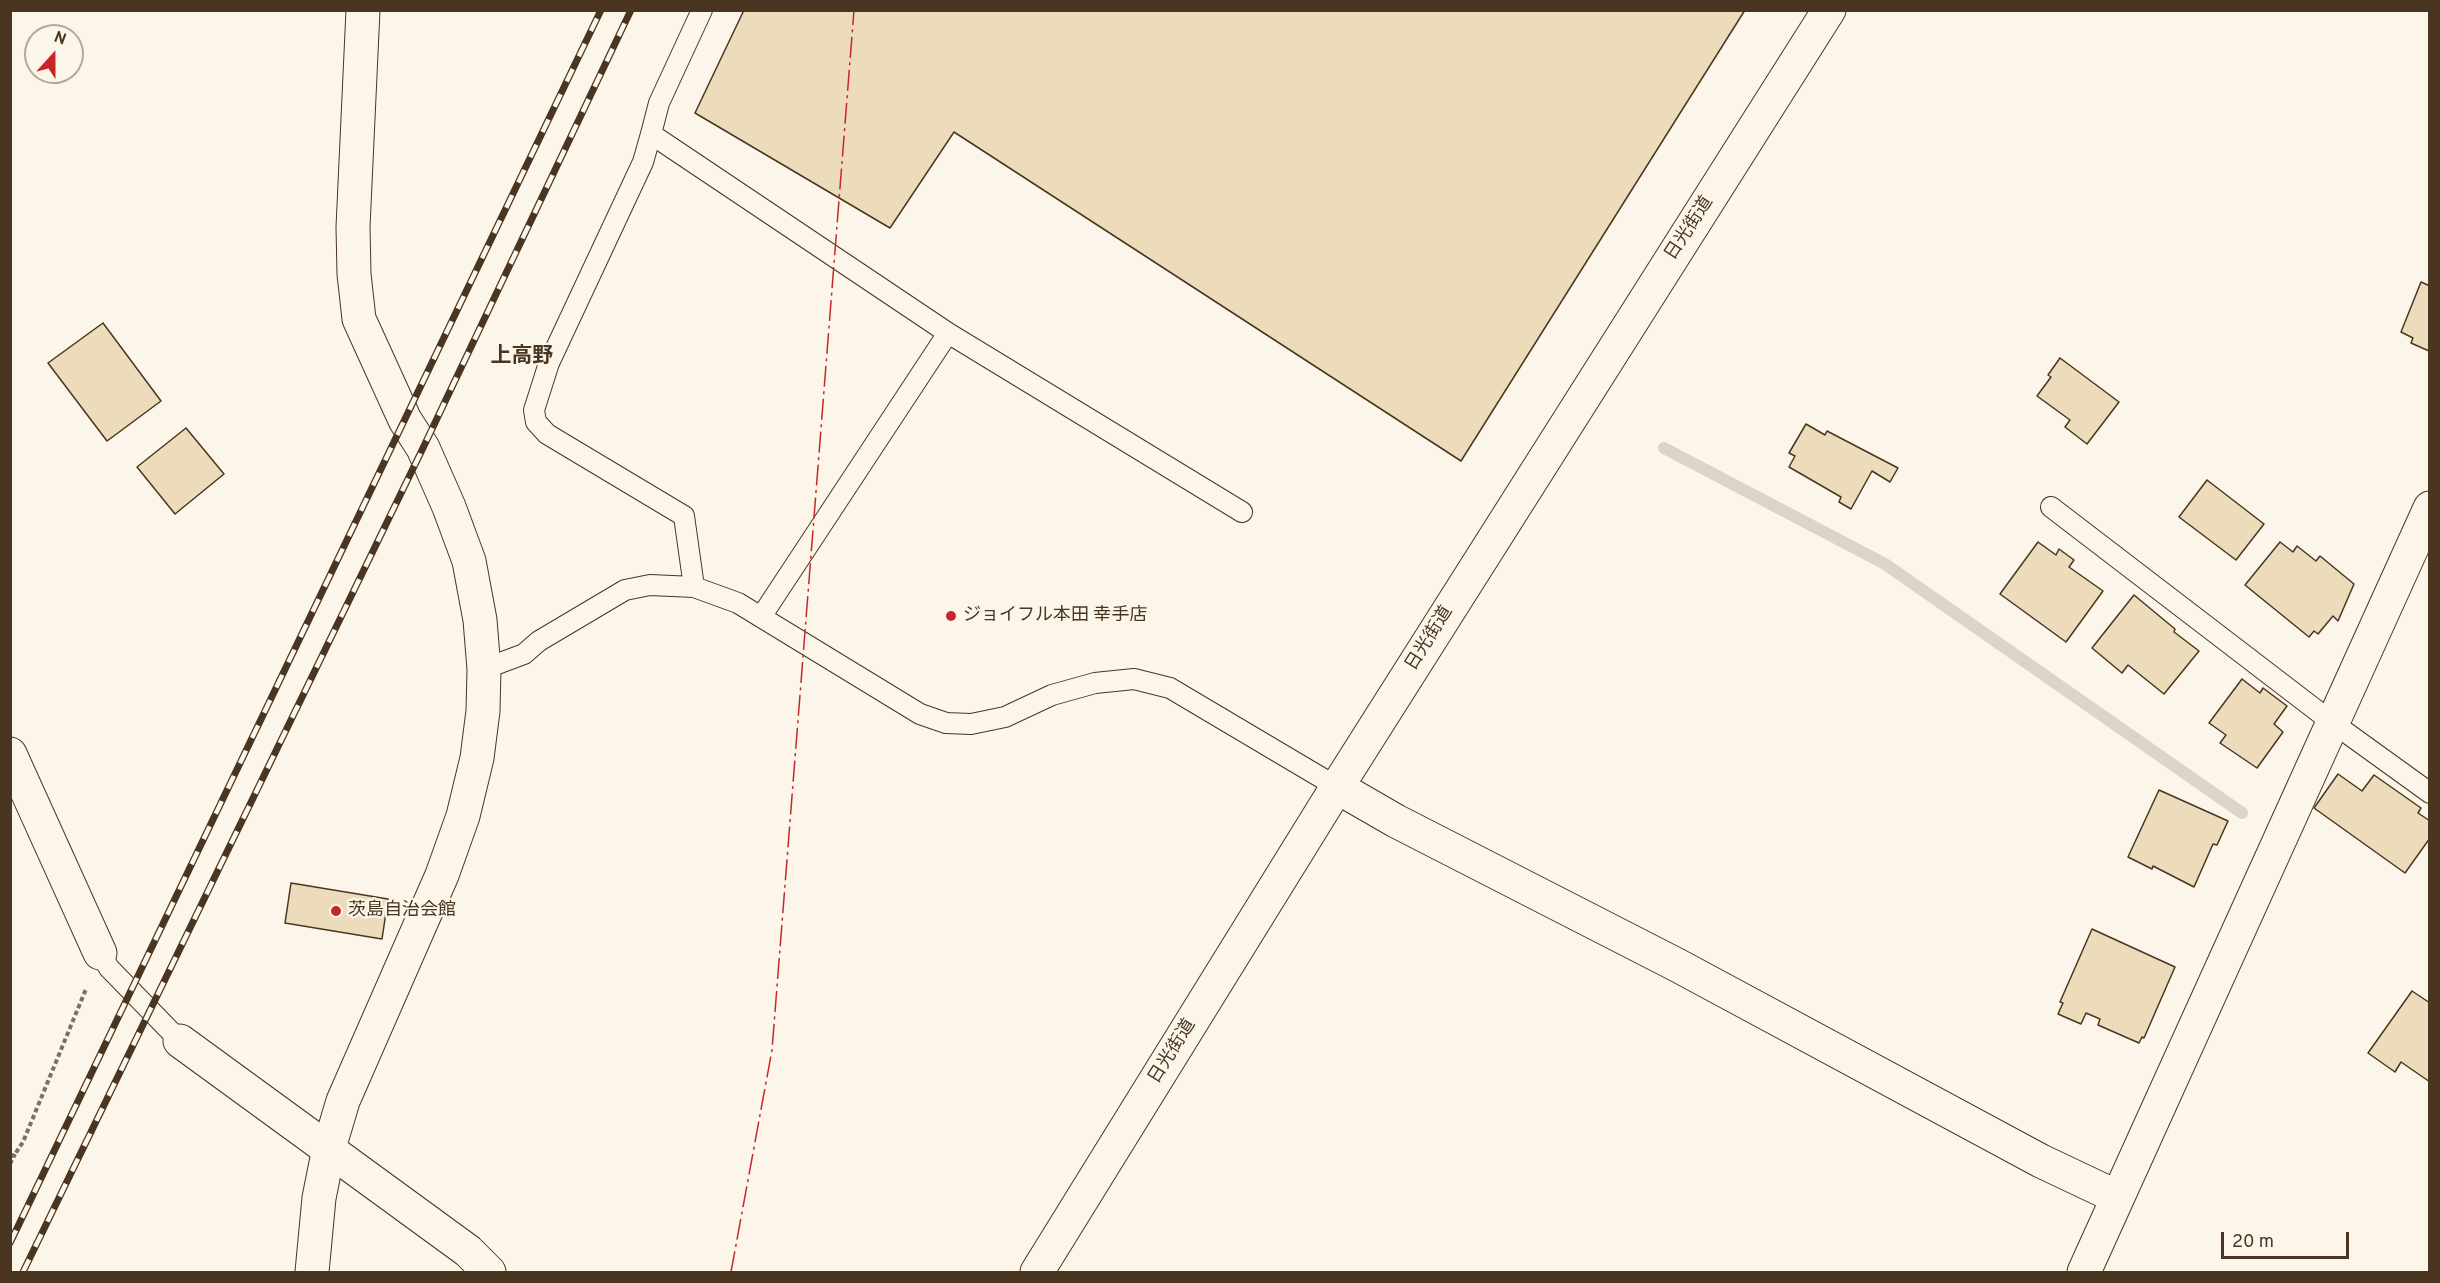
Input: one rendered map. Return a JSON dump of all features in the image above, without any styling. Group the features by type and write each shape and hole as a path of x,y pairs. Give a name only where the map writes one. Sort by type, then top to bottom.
{"main road":[{"path":"312,1272 319,1198 329,1148 342,1101 437,886 464,816 477,758 483,711 484,669 480,620 469,561 449,507 427,458 405,420 360,320 354,274 353,227 363,10"},
{"name":"日光街道","path":"1038,1272 1337,787 1829,10"},
{"path":"2084,1272 2430,508"},
{"path":"10,754 100,953"},
{"path":"1337,787 1396,820 1688,971 2041,1161 2116,1197"},
{"path":"180,1041 468,1251 489,1272"}],"lane":[{"path":"694,586 684,516 547,434 537,422 534,410 549,363 643,162 659,103 702,10"},
{"path":"651,134 948,333 1242,512"},
{"path":"761,617 948,333"},
{"path":"2051,507 2333,723 2430,793"},
{"path":"484,669 524,654 539,641 625,590 650,585 694,586 738,603 920,714 946,723 970,724 1005,717 1052,695 1095,683 1134,679 1170,688 1337,787"},
{"path":"100,953 109,968 180,1041"}],"path":[{"path":"10,1164 28,1131 100,953"},
{"path":"10,1157 15,1154"}],"building":[{"path":"744,10 1745,10 1461,461 954,132 890,228 695,113"},
{"path":"2421,282 2430,286 2429,351 2411,343 2413,338 2401,332"},
{"path":"103,323 161,401 107,441 48,363"},
{"path":"2060,358 2119,402 2087,444 2065,427 2070,420 2037,396 2051,377 2048,375"},
{"path":"1806,424 1825,435 1827,431 1898,468 1890,482 1872,471 1851,509 1839,502 1841,497 1789,467 1795,456 1789,453"},
{"path":"186,428 224,474 175,514 137,467"},
{"path":"2207,480 2264,524 2236,560 2179,517"},
{"path":"2038,542 2056,555 2059,549 2074,560 2069,567 2103,591 2066,642 2000,594"},
{"path":"2280,542 2293,552 2297,546 2316,561 2320,556 2354,584 2338,621 2333,616 2318,634 2314,631 2309,637 2245,585"},
{"path":"2134,595 2175,629 2174,632 2199,651 2164,694 2128,665 2122,673 2092,648"},
{"path":"2242,679 2260,693 2263,688 2287,706 2274,724 2283,732 2257,768 2220,743 2226,735 2209,723"},
{"path":"2338,774 2362,791 2374,775 2421,808 2418,813 2430,821 2430,838 2405,873 2314,808"},
{"path":"2159,790 2228,821 2217,845 2213,844 2194,887 2153,866 2152,869 2128,857"},
{"name":"茨島自治会館","path":"291,883 388,899 382,939 285,923"},
{"path":"2092,929 2175,967 2144,1038 2142,1037 2139,1043 2098,1025 2100,1019 2086,1013 2081,1024 2058,1014 2063,1003 2060,1002"},
{"path":"2412,991 2430,1003 2430,1082 2401,1062 2395,1072 2368,1053"}],"waterway":[{"path":"1664,448 1885,564 2242,813"}],"railway":[{"path":"10,1243 601,10"},
{"path":"23,1272 423,448 631,10"}],"power":[{"path":"731,1272 772,1050 854,10"}],"place":[{"name":"ジョイフル本田 幸手店","path":"951,616"},
{"name":"茨島自治会館","path":"336,911"}],"district":[{"name":"上高野","path":"522,358"}]}
